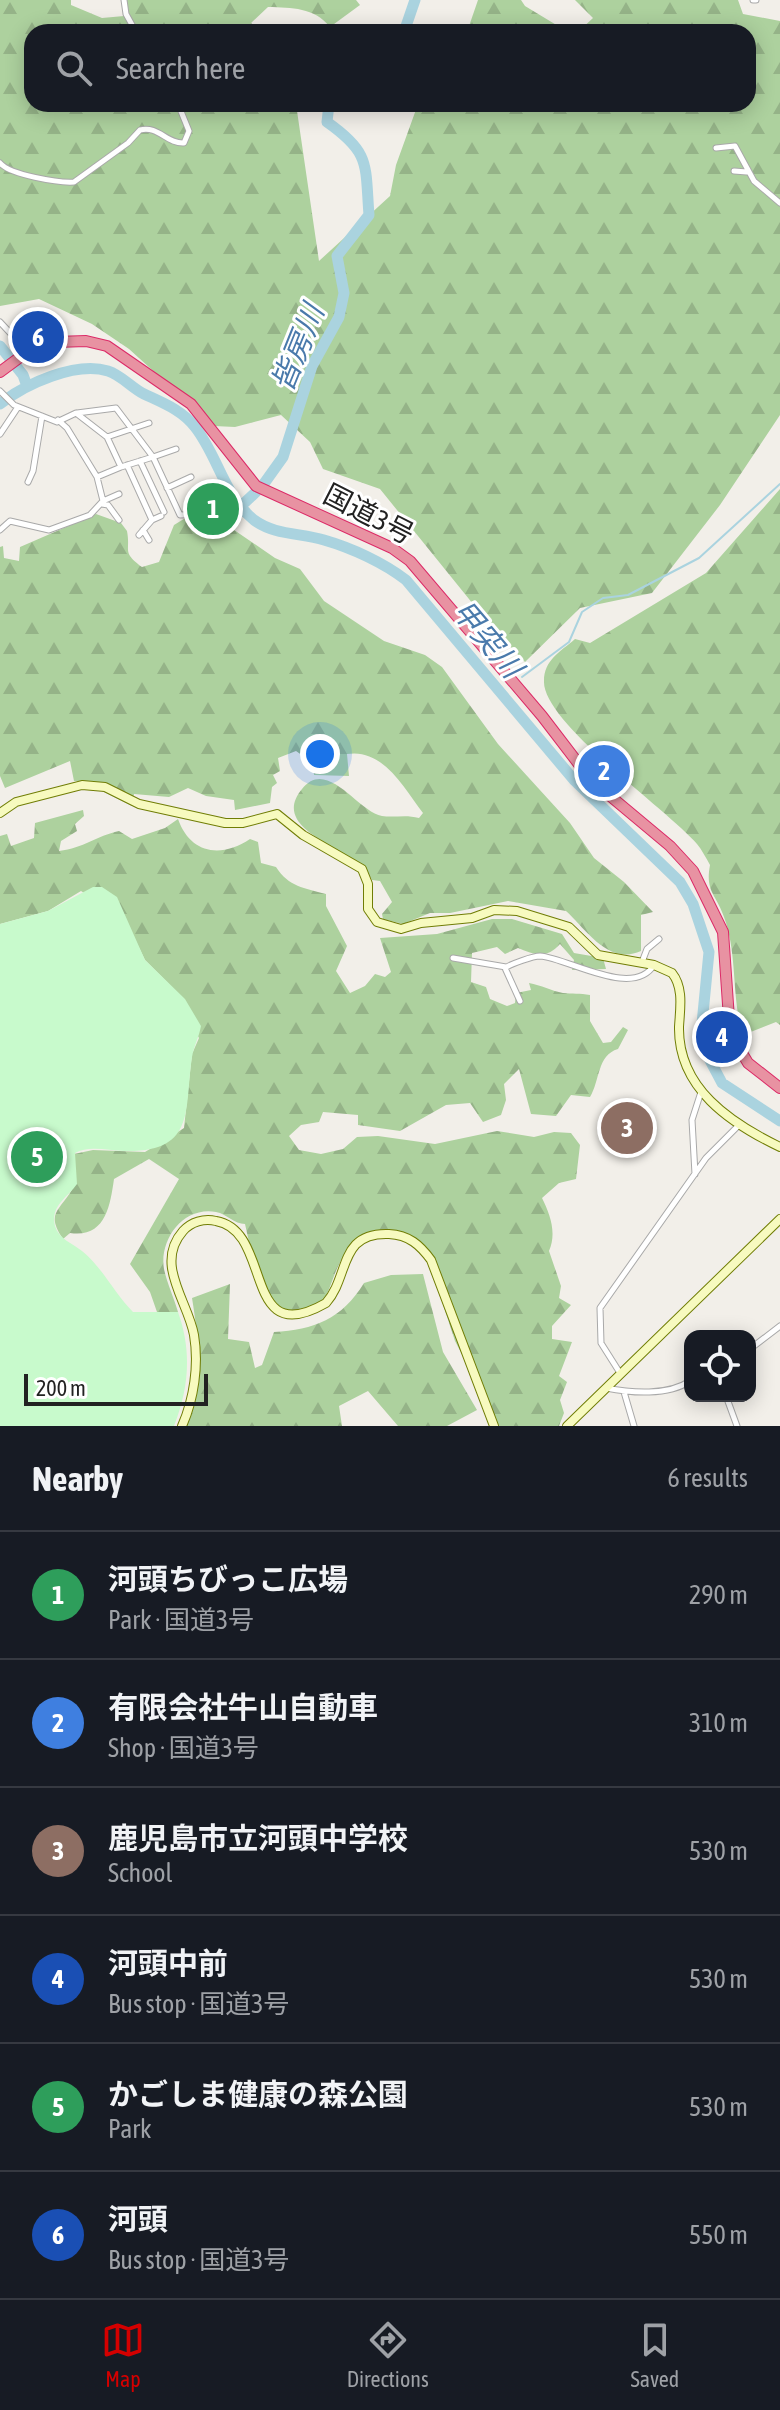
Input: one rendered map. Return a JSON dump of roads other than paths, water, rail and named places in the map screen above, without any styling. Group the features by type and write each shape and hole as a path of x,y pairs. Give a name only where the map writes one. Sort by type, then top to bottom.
{"highway":[{"name":"国道3号","path":"3,369 27,352 74,340 98,343 118,351 191,404 256,486 382,543 410,561 542,716 591,780 670,846 693,871 723,932 730,1033 748,1063 780,1088"}],"street":[{"path":"124,0 132,24"},
{"path":"0,163 12,172 30,178 74,182 146,128 174,143 184,143 189,131 181,112"},
{"path":"716,148 735,146 748,172 780,203"},
{"path":"734,171 748,172"},
{"path":"0,322 27,352"},
{"path":"0,391 16,406 58,420 67,428 97,477 102,502"},
{"path":"0,434 16,406"},
{"path":"58,420 76,413 116,408 153,457 180,515 212,514"},
{"path":"76,413 107,437 152,520"},
{"path":"28,482 33,471 42,416"},
{"path":"107,437 149,423"},
{"path":"97,477 176,449"},
{"path":"140,461 162,514 141,532 149,540"},
{"path":"167,488 191,477"},
{"path":"0,530 10,521 49,530 65,526 90,515 102,502 119,494"},
{"path":"102,502 119,520"},
{"path":"0,813 16,802 82,785 105,787 139,804 216,822 234,824 277,814 303,835 362,869 368,884 368,909 385,926 401,929 506,909 569,927 598,955 669,970 679,986 680,1045 687,1070 701,1092 739,1125 780,1147"},
{"path":"641,963 647,949 659,939"},
{"path":"453,958 506,967 541,956 569,967 622,978 643,975 654,965"},
{"path":"506,967 508,982 520,1001"},
{"path":"695,1174 692,1120 701,1092"},
{"path":"620,1373 601,1343 600,1308 695,1174 739,1125"},
{"path":"567,1426 780,1219"},
{"path":"182,1426 192,1393 195,1348 171,1259 177,1239 186,1228 209,1220 224,1223 242,1235 249,1246 267,1300 279,1311 292,1314 307,1313 326,1303 349,1253 366,1238 392,1234 417,1244 431,1260 494,1425"},
{"path":"756,1344 780,1326"},
{"path":"606,1388 624,1392 670,1390 684,1384"},
{"path":"624,1392 634,1426"},
{"path":"728,1402 737,1426"}],"waterway":[{"name":"皆房川","path":"407,24 415,0"},
{"name":"皆房川","path":"263,485 283,457 312,366 339,317 344,293 337,256 369,215 363,161 352,142 327,122 328,112"},
{"path":"0,346 23,375 27,386"},
{"name":"甲突川","path":"0,404 51,376 81,369 113,373 190,421 203,438 235,499 254,520 279,531 346,547 406,580 574,780 680,882 693,904 709,952 701,1034 704,1049 722,1083 780,1121"},
{"path":"522,677 569,642 582,612 603,598 628,595 699,558 780,484"},
{"name":"皆房川","path":"241,506 256,492"}],"place":[{"name":"河頭","path":"38,337"},
{"name":"河頭ちびっこ広場","path":"213,509"},
{"name":"有限会社牛山自動車","path":"604,771"},
{"name":"河頭中前","path":"722,1037"},
{"name":"鹿児島市立河頭中学校","path":"627,1128"},
{"name":"かごしま健康の森公園","path":"37,1157"}]}
